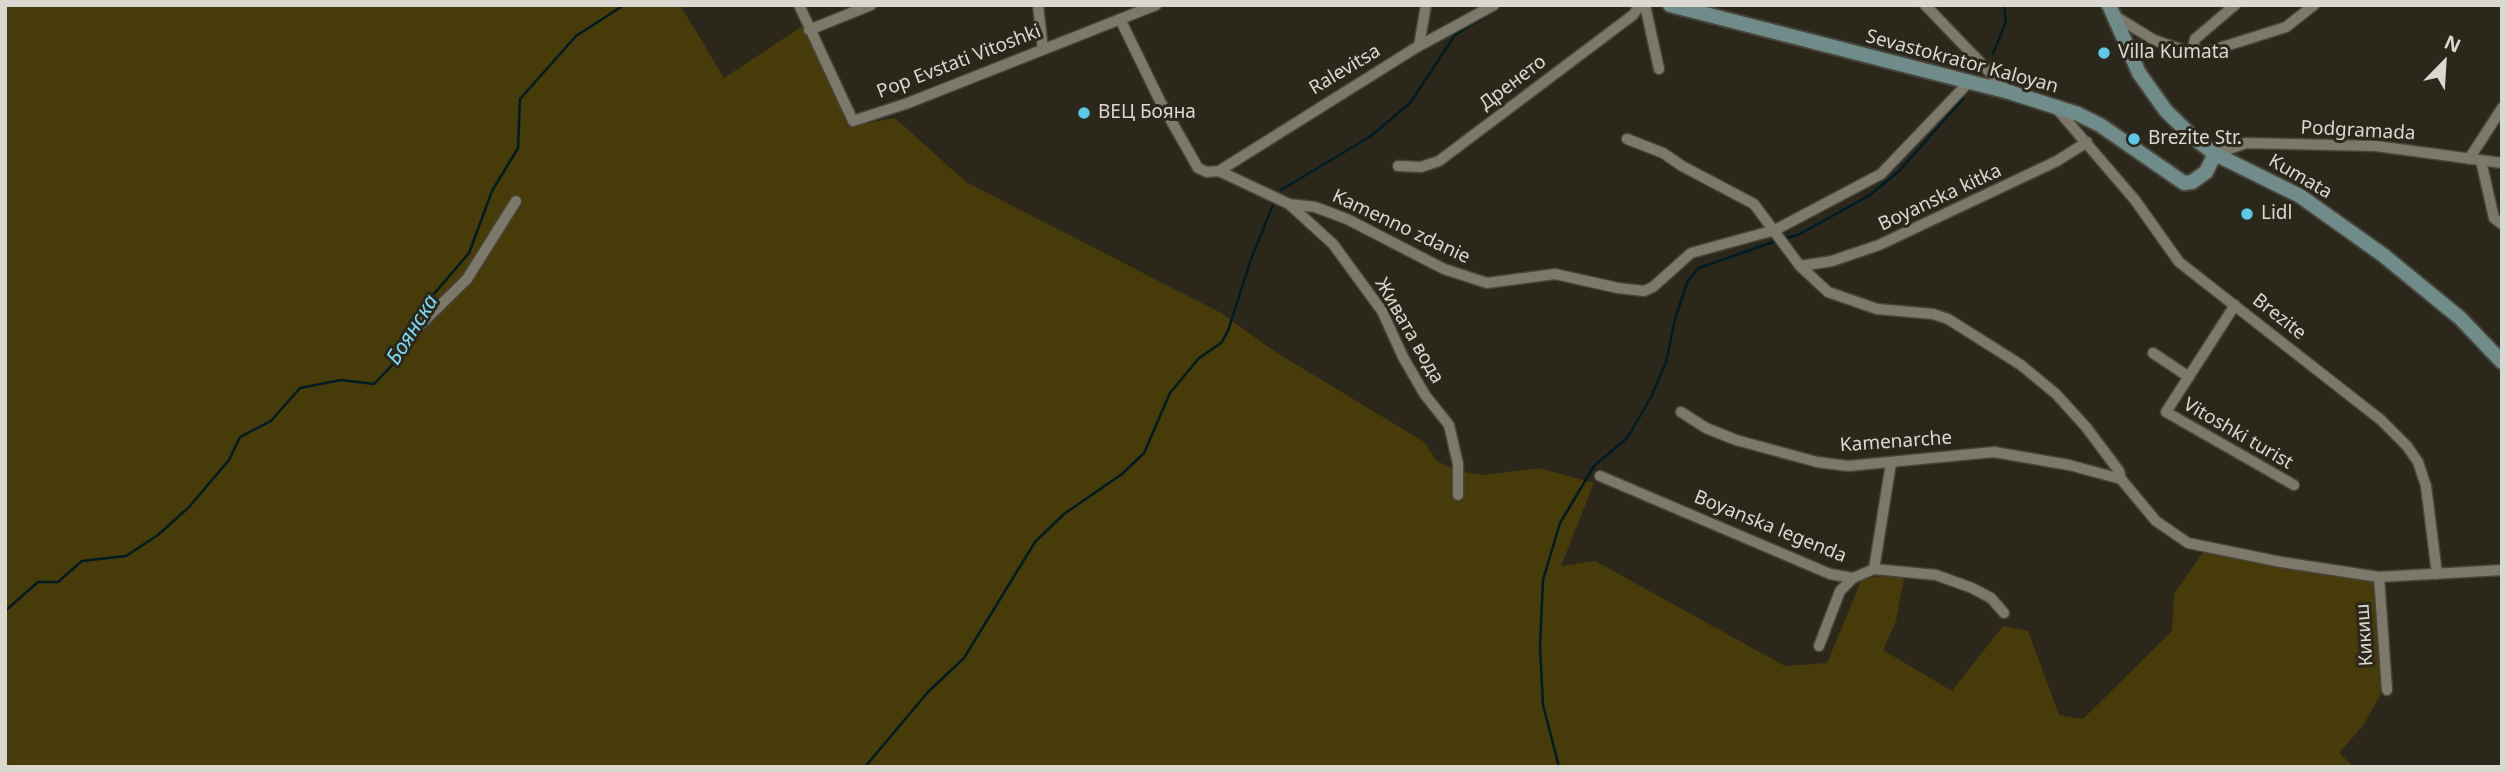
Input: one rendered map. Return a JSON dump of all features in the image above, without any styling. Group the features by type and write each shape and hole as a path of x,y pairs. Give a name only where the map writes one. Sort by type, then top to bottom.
{"main road":[{"name":"Sevastokrator Kaloyan","path":"1670,5 2053,105 2100,125 2184,183 2192,182 2206,172 2215,154"},
{"name":"Kumata","path":"2112,10 2139,73 2166,111 2215,154 2300,196 2383,255 2460,317 2502,362"}],"street":[{"path":"799,5 809,30 871,5"},
{"path":"1038,5 1042,48"},
{"name":"Pop Evstati Vitoshki","path":"809,30 853,121 908,103 1156,5"},
{"path":"1419,46 1426,5"},
{"name":"Ralevitsa","path":"1219,171 1419,46 1494,5"},
{"name":"Дренето","path":"1398,166 1421,167 1439,161 1633,15 1640,5"},
{"path":"1645,5 1659,69"},
{"path":"1925,5 2009,92"},
{"path":"2192,53 2196,39 2235,5"},
{"path":"2112,10 2154,40 2192,53 2213,50 2286,27 2314,5"},
{"name":"Kamenno zdanie","path":"1120,19 1195,166 1207,172 1219,171 1289,204 1315,207 1347,219 1444,269 1477,281 1555,274 1586,283 1644,291 1667,278 1691,253 1776,230"},
{"path":"1776,230 1881,174 1968,83"},
{"name":"Brezite","path":"2053,105 2135,200 2179,262 2381,420 2407,446 2418,462 2426,486 2437,574"},
{"path":"2469,159 2502,108"},
{"path":"1627,139 1663,153 1682,166 1745,197 1764,214 1800,266 1819,286 1856,304 1933,314 1984,340 2056,394 2087,427 2119,471 2121,479 2156,521 2188,543 2281,562 2379,577 2502,570"},
{"name":"Boyanska kitka","path":"1800,266 1832,261 1879,246 2032,173 2087,142"},
{"name":"Podgramada","path":"2215,154 2229,146 2246,143 2376,146 2502,163"},
{"path":"2481,161 2494,218 2502,224"},
{"path":"409,336 467,279 493,242 516,201"},
{"name":"Живата вода","path":"1289,204 1333,244 1382,311 1425,395 1449,425 1458,464 1458,495"},
{"path":"2153,353 2189,377 2235,305"},
{"name":"Vitoshki turist","path":"2189,377 2166,412 2294,485"},
{"name":"Kamenarche","path":"1681,412 1716,432 1785,455 1848,466 1994,452 2069,465 2121,479"},
{"path":"1891,463 1874,569 1954,580 1990,598 2004,612"},
{"name":"Boyanska legenda","path":"1600,477 1830,574 1853,578 1874,569"},
{"name":"Кикиш","path":"2379,577 2387,690"},
{"path":"1819,646 1840,591 1853,578"}],"shaded area":[{"path":"5,5 680,5 724,78 804,25 846,119 858,125 895,118 966,182 1221,313 1274,351 1424,442 1437,461 1458,471 1484,475 1539,468 1594,483 1561,566 1595,561 1785,666 1827,663 1862,579 1905,573 1896,621 1883,650 1952,691 2003,626 2028,631 2059,715 2083,719 2172,631 2174,594 2206,548 2379,577 2383,690 2363,726 2339,753 2354,767 5,767"}],"waterway":[{"name":"Боянска","path":"419,321 433,295 469,253 492,191 518,148 520,99 576,36 624,5"},
{"path":"1281,190 1371,136 1410,103 1455,35 1503,5"},
{"path":"1993,54 2006,21 2004,5"},
{"path":"1782,239 1798,235 1870,195 1899,171 1963,99"},
{"path":"865,767 927,693 964,658 1035,542 1064,514 1122,474 1144,453 1170,393 1199,358 1221,343 1228,331 1251,259 1273,205"},
{"path":"1559,767 1543,705 1540,646 1543,580 1560,523 1594,466 1628,437 1651,397 1666,362 1675,319 1688,280 1699,268 1776,241"},
{"name":"Боянска","path":"5,611 38,582 58,582 82,561 126,556 158,535 189,507 229,460 240,437 271,421 300,388 341,380 374,384 397,360 409,339"}],"place":[{"name":"Villa Kumata","path":"2104,53"},
{"name":"ВЕЦ Бояна","path":"1084,113"},
{"name":"Brezite Str.","path":"2134,139"},
{"name":"Lidl","path":"2247,214"}]}
